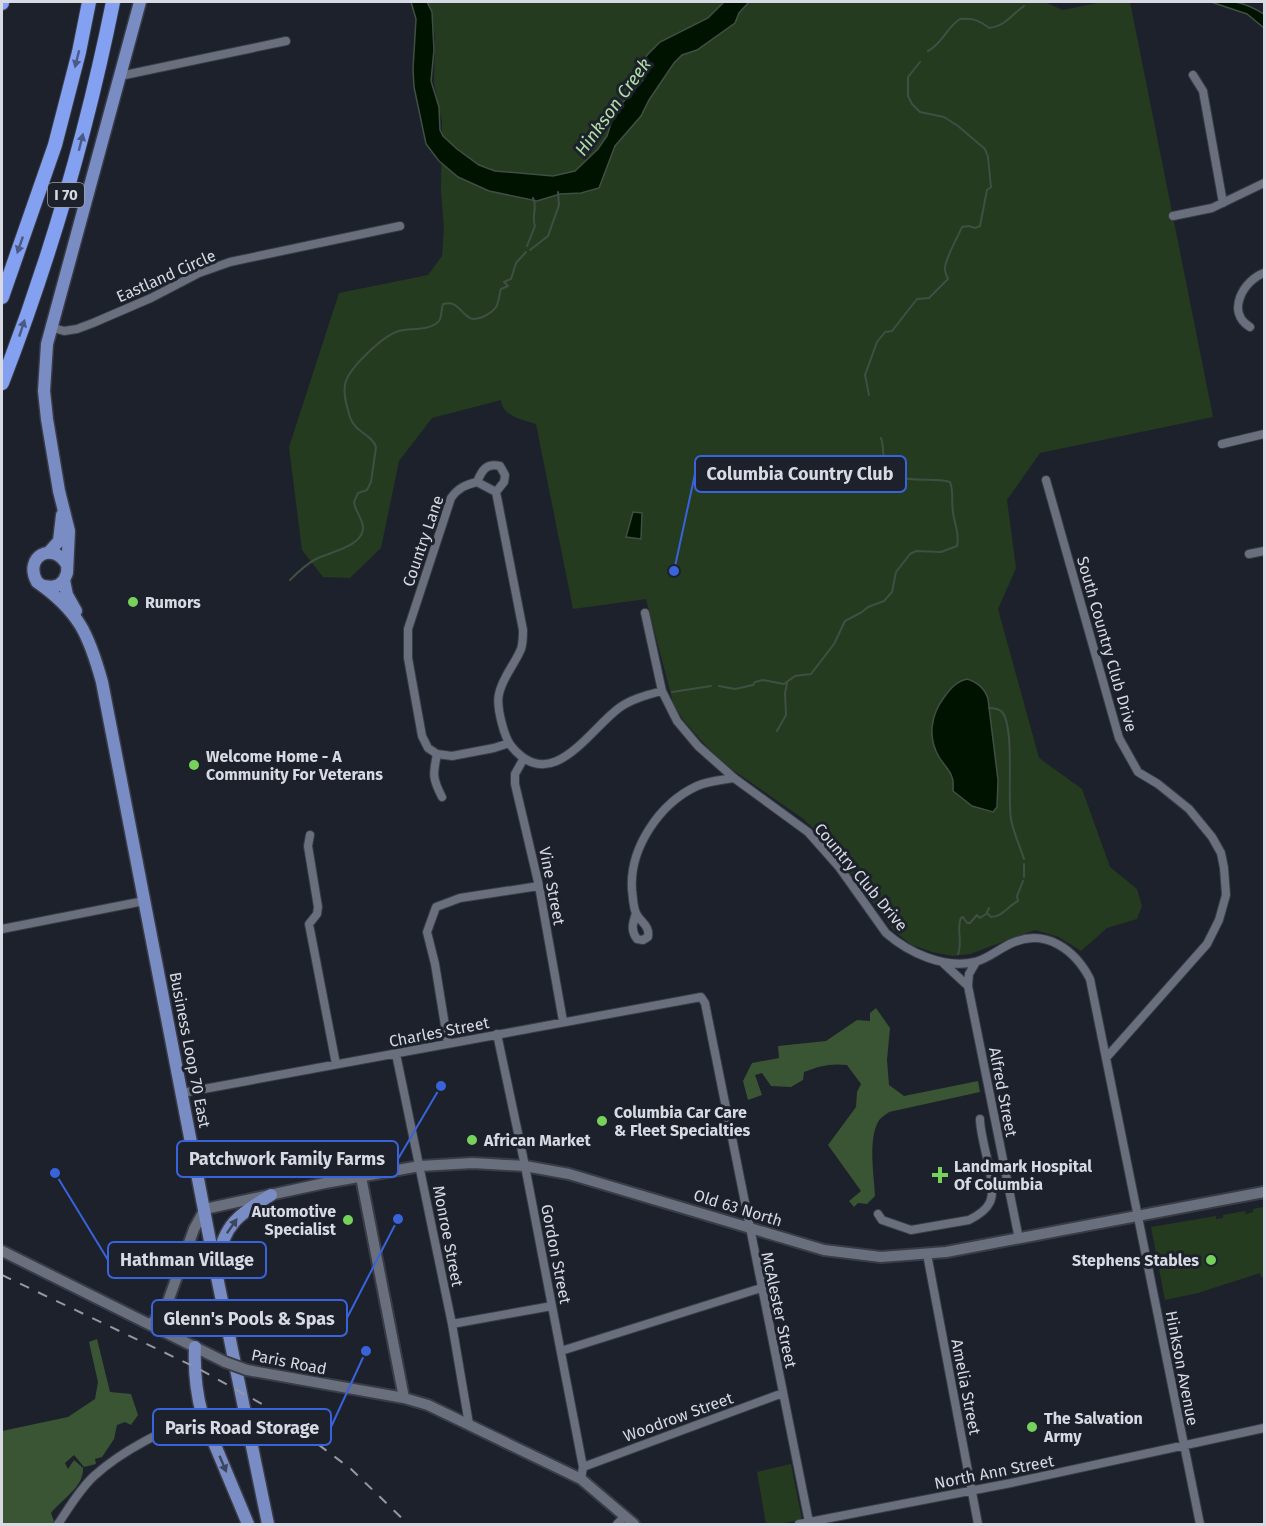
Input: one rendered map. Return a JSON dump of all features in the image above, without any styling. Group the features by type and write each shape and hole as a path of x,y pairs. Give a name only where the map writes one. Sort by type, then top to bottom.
{"highway":[{"name":"I 70","path":"2,297 55,145 79,52 89,2"},
{"name":"I 70","path":"2,383 75,168 113,2"}],"main road":[{"path":"62,508 59,541 49,552 36,560 33,567 33,575 37,582 44,586 59,585 64,580 67,573 69,531 62,508 51,450 44,391 50,327 140,2"},
{"path":"49,552 63,558 67,565"},
{"name":"Business Loop 70 East","path":"64,580 67,595 89,638 102,682 216,1272 268,1524"},
{"name":"Business Loop 70 East","path":"44,586 79,621"},
{"name":"Old 63 North","path":"205,1209 420,1166 473,1163 525,1166 569,1174 824,1250 881,1257 927,1254 1019,1239 1264,1192"},
{"path":"361,1176 404,1398"},
{"path":"216,1272 220,1248 232,1222 249,1208 271,1195"},
{"path":"151,1324 166,1307 194,1229 205,1209"},
{"name":"Paris Road","path":"2,1251 247,1371 404,1398 428,1405 581,1479 621,1520 634,1524"},
{"path":"195,1347 196,1386 201,1414 248,1524"}],"street":[{"path":"120,76 286,41"},
{"path":"1193,75 1203,91 1223,203"},
{"path":"1173,216 1212,208 1264,183"},
{"name":"Eastland Circle","path":"50,327 64,331 93,324 200,273 230,262 400,226"},
{"path":"1250,327 1244,322 1240,313 1241,293 1251,280 1264,273"},
{"path":"1222,444 1264,434"},
{"path":"496,492 477,482 481,471 486,466 500,466 505,475 504,482 496,492 523,630 521,647 499,693 498,708 509,743 524,758 540,764 555,762 568,756 619,708 662,691"},
{"name":"South Country Club Drive","path":"1046,480 1119,738 1138,772 1158,784 1189,809 1204,825 1221,853 1226,881 1223,907 1207,944 1106,1058"},
{"name":"Country Lane","path":"437,754 428,748 422,736 408,658 408,628 451,498 458,489 477,482"},
{"path":"1249,554 1264,551"},
{"name":"Country Club Drive","path":"645,613 662,691 677,722 698,746 734,778 808,832 839,867 886,933 903,946 941,961 976,962"},
{"path":"442,797 434,782 433,774 437,754 452,756 509,743"},
{"name":"Vine Street","path":"524,758 515,774 515,784 539,886 563,1021"},
{"path":"636,913 632,888 636,852 657,818 674,801 698,786 734,778"},
{"path":"310,835 308,846 318,907 317,914 309,924 336,1064"},
{"path":"448,1044 435,964 427,932 436,907 460,898 539,886"},
{"path":"2,929 144,901"},
{"path":"976,962 1013,942 1036,938 1049,940 1074,955 1090,979 1138,1216"},
{"path":"941,961 968,986"},
{"name":"Alfred Street","path":"976,962 969,974 968,986 1019,1239"},
{"name":"Charles Street","path":"182,1093 701,997"},
{"name":"McAlester Street","path":"701,997 705,1004 809,1522"},
{"name":"Gordon Street","path":"497,1034 583,1467 581,1479"},
{"name":"Monroe Street","path":"396,1054 452,1324 469,1424"},
{"path":"878,1214 882,1220 911,1230 969,1220 985,1209 990,1202 992,1189 981,1136 980,1119"},
{"name":"Hinkson Avenue","path":"1138,1216 1200,1524"},
{"name":"Amelia Street","path":"927,1254 978,1524"},
{"path":"561,1351 761,1288"},
{"path":"452,1324 552,1306"},
{"name":"Woodrow Street","path":"583,1467 783,1393"},
{"path":"58,1524 86,1485 108,1464 125,1452 201,1414"},
{"name":"North Ann Street","path":"799,1524 1264,1428"}],"green space":[{"path":"426,2 1044,2 1063,10 1102,2 1130,2 1213,417 1040,453 1007,500 1016,568 998,609 1039,758 1082,789 1110,867 1137,889 1142,906 1137,919 1107,928 1081,951 1059,937 1035,930 970,954 952,956 910,944 893,930 827,841 802,818 730,768 685,722 674,706 646,599 573,609 536,424 509,414 501,400 432,418 399,461 381,548 350,578 323,577 302,550 289,447 339,293 428,275 442,256 444,229 441,190 442,122 434,83 433,20"},
{"path":"876,1008 890,1028 887,1060 889,1085 904,1096 978,1081 980,1092 889,1112 881,1118 875,1130 872,1148 875,1196 867,1204 858,1203 854,1207 849,1201 861,1191 828,1145 856,1107 857,1092 861,1084 847,1065 835,1064 804,1072 803,1080 791,1087 771,1086 762,1073 755,1075 762,1095 748,1100 743,1081 752,1063 779,1058 778,1046 826,1041 857,1020 870,1021 870,1013"},
{"name":"Stephens Stables","path":"1264,1207 1264,1277 1261,1277 1260,1273 1198,1293 1165,1300 1151,1227 1216,1216 1216,1219 1223,1218 1223,1215 1245,1211 1246,1214 1253,1212 1253,1209"},
{"path":"97,1339 110,1392 131,1394 138,1415 131,1425 125,1422 117,1425 114,1439 102,1457 95,1459 96,1464 84,1467 74,1455 65,1463 68,1469 74,1460 83,1468 82,1475 76,1487 51,1513 55,1524 2,1524 2,1431 68,1417 95,1399 98,1382 89,1342"},
{"path":"791,1464 802,1520 766,1524 757,1472"}],"shaded area":[{"path":"411,2 427,2 432,12 434,50 431,81 439,107 440,130 443,136 479,165 495,171 553,176 575,171 598,149 607,136 615,111 643,80 645,58 660,42 708,18 724,2 749,2 739,13 735,23 697,50 682,55 674,63 641,116 615,146 599,188 581,193 560,194 537,201 489,191 458,177 439,161 426,144 414,87 416,19"},
{"path":"1211,2 1244,4 1264,14 1264,28 1247,14"},
{"path":"633,512 642,513 641,539 626,537"},
{"path":"967,679 980,686 988,699 998,780 997,807 993,812 972,806 953,791 951,774 939,757 933,742 932,726 936,710 954,685"}],"waterway":[{"path":"928,51 960,19 976,20 989,28 995,27 1004,23 1024,6"},
{"path":"869,395 865,375 877,342 885,332 892,331 917,299 929,298 948,279 945,266 952,248 962,227 980,226 987,190 991,187 985,149 944,117 920,112 912,104 908,96 908,77 920,62"},
{"path":"530,250 548,236 559,205 558,192"},
{"path":"527,246 535,226 533,198"},
{"path":"290,580 312,561 351,545 361,535 363,529 354,502 358,493 367,490 371,482 376,447 371,439 356,427 350,417 345,385 352,370 367,354 392,334 404,330 426,328 435,324 440,319 443,304 455,305 473,319 488,314 496,307 501,289 508,286 504,282 511,279 516,263 526,252"},
{"path":"719,686 735,689 763,680 784,684 795,676 811,674 834,644 845,621 868,607 884,601 892,592 896,572 910,554 916,551 941,552 957,546 950,482 897,476 885,462 881,438"},
{"path":"777,731 786,715 787,683"},
{"path":"672,692 711,686"},
{"path":"989,708 996,708 1002,712 1006,720 1010,747 1011,819 1024,859"},
{"path":"1024,864 1024,877"},
{"path":"987,913 991,917 998,915 1018,901 1017,896 1023,881"},
{"path":"958,954 961,918 963,917 967,923 970,923 977,915 980,918 986,914 989,908"}],"railway":[{"path":"2,1275 199,1369 271,1409 351,1469 408,1524"}],"place":[{"name":"Columbia Country Club","path":"674,571"},
{"name":"Rumors","path":"133,602"},
{"name":"Welcome Home - A Community For Veterans","path":"194,765"},
{"name":"Patchwork Family Farms","path":"441,1086"},
{"name":"Columbia Car Care & Fleet Specialties","path":"602,1121"},
{"name":"African Market","path":"472,1140"},
{"name":"Hathman Village","path":"55,1173"},
{"name":"Landmark Hospital Of Columbia","path":"940,1175"},
{"name":"Glenn's Pools & Spas","path":"398,1219"},
{"name":"Automotive Specialist","path":"348,1220"},
{"name":"Stephens Stables","path":"1211,1260"},
{"name":"Paris Road Storage","path":"366,1351"},
{"name":"The Salvation Army","path":"1032,1427"}],"water label":[{"name":"Hinkson Creek","path":"613,107"}]}
